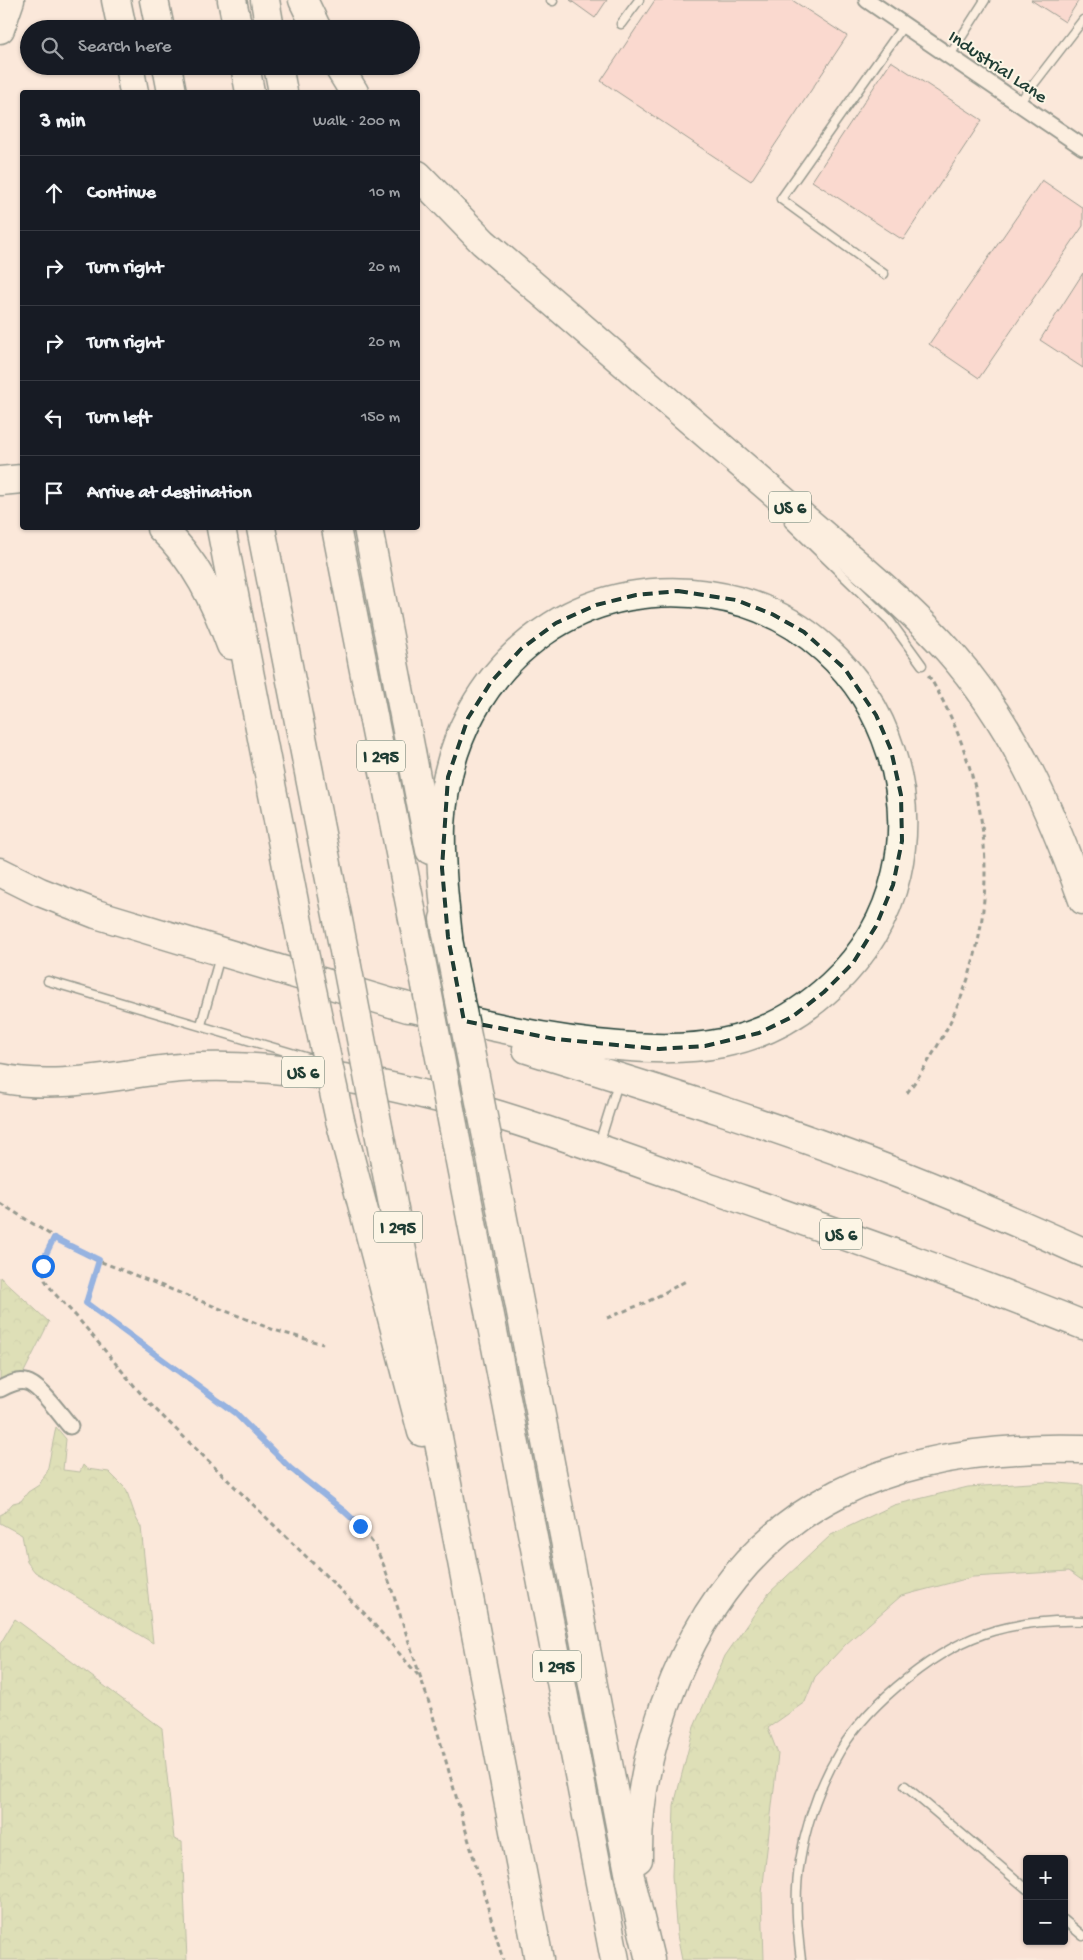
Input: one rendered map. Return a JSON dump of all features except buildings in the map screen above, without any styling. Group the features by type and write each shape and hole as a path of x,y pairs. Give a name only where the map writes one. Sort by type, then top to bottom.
{"highway":[{"path":"0,30 10,0"},
{"path":"116,0 120,20"},
{"path":"154,0 158,20"},
{"path":"232,0 236,20"},
{"path":"265,0 268,20"},
{"path":"303,0 313,20"},
{"path":"131,75 134,90"},
{"path":"169,75 172,90"},
{"path":"247,75 250,90"},
{"path":"280,75 283,90"},
{"path":"344,75 353,90"},
{"name":"US 6","path":"420,178 483,242 878,582 907,608 949,651 991,705 1031,773 1056,826 1083,900"},
{"path":"0,481 20,478"},
{"path":"163,530 190,561 215,606 241,676 270,779"},
{"path":"221,530 303,948 340,1120 407,1380 470,1604"},
{"name":"I 295","path":"261,530 540,1960"},
{"name":"I 295","path":"336,530 615,1960"},
{"path":"368,530 630,1877 650,1960"},
{"path":"392,1003 532,1036 594,1044 650,1048 682,1048 724,1043 759,1033 792,1017 824,992 853,963 876,926 893,885 902,841 901,795 891,750 876,715 851,676 820,644 804,632 772,614 736,600 698,593 657,592 616,599 574,614 538,635 506,665 479,699 459,737 448,777 442,824 442,868 448,937"},
{"path":"0,872 67,903 124,923 392,1003 485,1036 620,1078 862,1160 963,1200 1083,1252"},
{"name":"US 6","path":"0,1078 66,1083 180,1068 258,1068 314,1073 367,1082 435,1098 598,1148 919,1262 1083,1325"},
{"path":"650,1960 640,1884 638,1840 646,1771 659,1720 678,1672 704,1620 737,1574 755,1554 796,1520 818,1504 866,1480 920,1463 956,1456 1031,1449 1083,1449"}],"street":[{"name":"Industrial Lane","path":"867,0 1083,147"},
{"path":"0,1389 12,1383 26,1382 37,1388 70,1426"}],"lane":[{"path":"621,24 639,0"},
{"path":"950,55 985,0"},
{"path":"1019,103 1083,20"},
{"path":"884,274 781,199 904,25"},
{"path":"617,357 730,466"},
{"path":"780,514 884,615 906,641 922,665"},
{"path":"19,891 124,923"},
{"path":"201,1025 222,951"},
{"path":"48,981 341,1068"},
{"path":"351,1071 510,1120"},
{"path":"598,1148 620,1078"},
{"path":"801,1960 798,1936 797,1883 805,1836 830,1769 853,1733 901,1684 927,1663 972,1639 992,1631 1018,1626 1083,1621"},
{"path":"905,1786 1023,1886"},
{"path":"1068,1923 1083,1936"}],"path":[{"path":"907,1093 944,1035 964,991 977,947 985,898 986,872 982,824 972,775 949,714 922,665"},
{"path":"0,1204 54,1238 99,1260 274,1330 323,1344"},
{"path":"54,1238 46,1254 43,1266 45,1280 54,1293 76,1316 147,1401 366,1615 421,1678"},
{"path":"99,1260 86,1303 235,1413 290,1468 360,1526 375,1546 384,1566 421,1678 461,1809 503,1960"},
{"path":"607,1318 647,1302 686,1281"}],"highlighted area":[{"path":"678,591 736,600 772,614 804,632 845,669 876,715 891,750 901,795 902,841 893,885 876,926 853,963 824,992 792,1017 759,1033 705,1046 659,1049 555,1039 464,1021 448,937 442,868 448,777 468,718 491,682 521,649 556,623 596,605 636,595"}],"shaded area":[{"path":"1069,1571 1083,1581 1083,1960 764,1960 762,1893 778,1755 767,1728 805,1702 814,1677 846,1644 901,1596 973,1577"}],"green space":[{"path":"0,1277 49,1322 20,1380 0,1388"},
{"path":"56,1427 66,1439 63,1470 80,1472 83,1465 87,1469 109,1472 126,1489 141,1527 153,1643 35,1572 27,1562 22,1535 0,1523 0,1515 13,1503 21,1501 28,1492 39,1485 47,1472"},
{"path":"1046,1482 1083,1485 1083,1581 1069,1571 973,1577 901,1596 846,1644 815,1677 805,1702 768,1728 778,1754 762,1893 764,1960 682,1960 677,1935 672,1876 674,1805 694,1727 725,1656 769,1593 831,1535 894,1505 968,1487"},
{"path":"15,1619 162,1729 174,1839 182,1842 187,1960 0,1960 0,1644"}],"route":[{"path":"43,1266 46,1254 54,1238 99,1260 86,1303 235,1413 290,1468 360,1526"}]}
